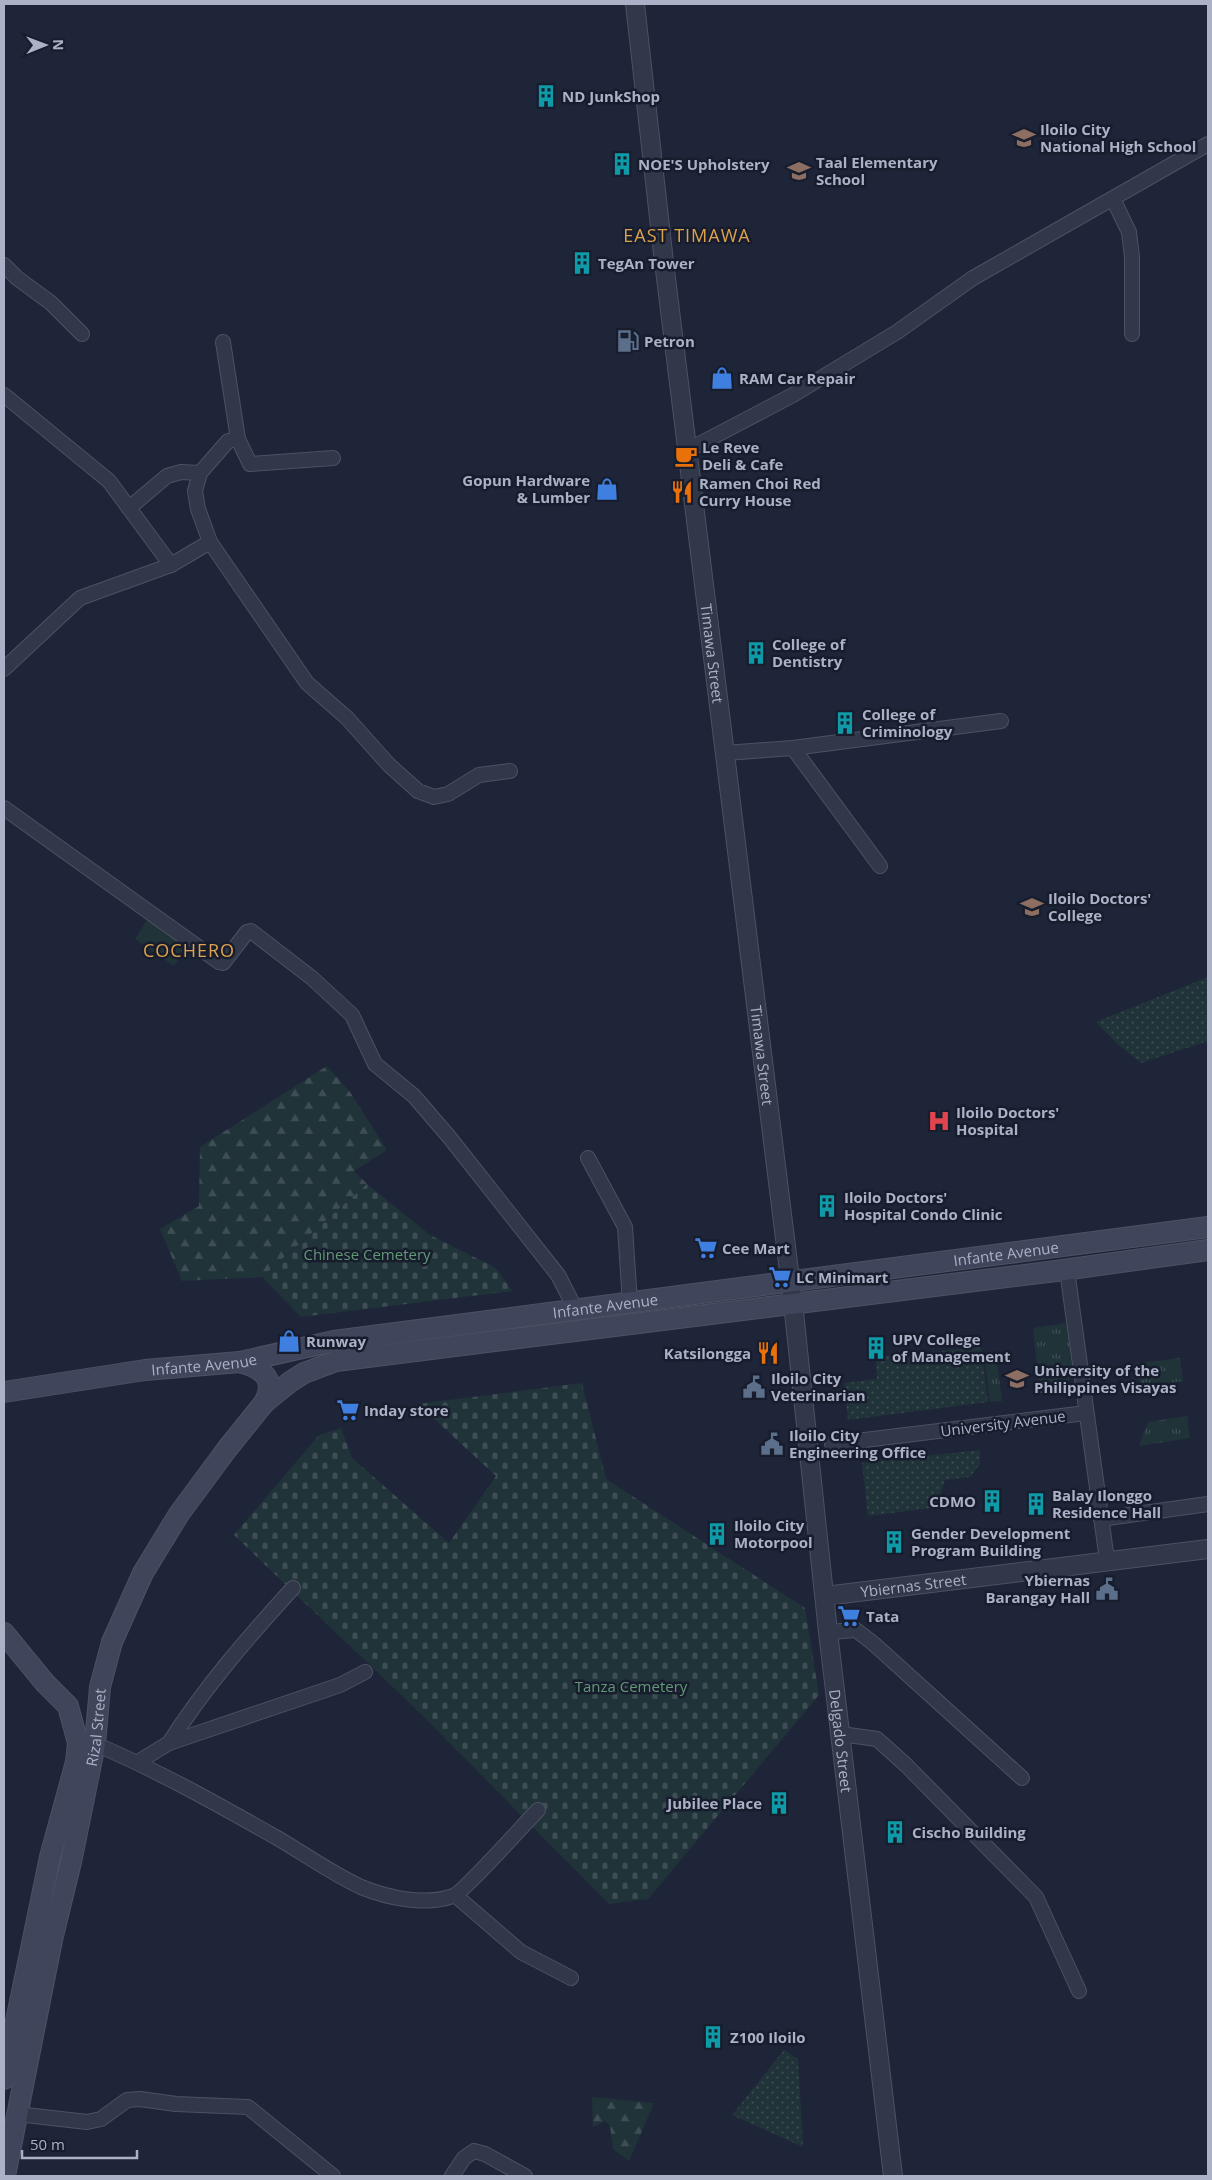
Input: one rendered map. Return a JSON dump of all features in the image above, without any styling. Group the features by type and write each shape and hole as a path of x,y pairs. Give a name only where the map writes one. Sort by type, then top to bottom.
{"main road":[{"name":"Infante Avenue","path":"4,1392 145,1370 240,1362 334,1341 1208,1227"},
{"name":"Infante Avenue","path":"336,1361 1067,1270 1208,1250"},
{"path":"877,1270 880,1292"},
{"name":"Rizal Street","path":"5,2176 52,1940 95,1744 100,1687 112,1642 142,1573 179,1514 264,1404 304,1373 336,1361"},
{"path":"240,1362 260,1371 269,1380 270,1394 264,1404"},
{"path":"4,1633 45,1683 68,1706 81,1704 100,1687"},
{"name":"Rizal Street","path":"4,2079 50,1857 76,1762 78,1743 68,1706"}],"street":[{"name":"Timawa Street","path":"635,4 793,1303"},
{"path":"688,450 793,395 897,332 973,278 1208,144"},
{"path":"1112,199 1129,232 1132,257 1132,334"},
{"path":"4,265 17,278 51,303 82,334"},
{"path":"223,342 238,439 250,464 333,458"},
{"path":"4,395 109,481 170,565"},
{"path":"238,439 228,441 200,473 195,490 210,542 307,683 347,718 389,765 418,791 434,797 448,794 479,776 510,771"},
{"path":"128,508 167,476 181,472 200,473"},
{"path":"4,669 80,598 170,565 210,542"},
{"path":"725,753 793,748 1000,721"},
{"path":"793,748 880,866"},
{"path":"4,808 219,962 223,963 247,932 251,931 312,978 352,1014 375,1064 414,1096 450,1138 558,1274 576,1310"},
{"path":"588,1158 625,1226 630,1303"},
{"path":"1067,1270 1101,1519 1107,1547 1107,1560"},
{"name":"Delgado Street","path":"793,1303 828,1632 893,2176"},
{"name":"University Avenue","path":"832,1444 1086,1413"},
{"path":"1101,1519 1208,1504"},
{"name":"Ybiernas Street","path":"825,1596 1208,1549"},
{"path":"168,1743 190,1710 234,1653 292,1588"},
{"path":"828,1632 856,1630 874,1644 1022,1778"},
{"path":"138,1762 168,1743 340,1685 365,1672"},
{"path":"841,1734 877,1739 906,1765 1036,1897 1079,1991"},
{"path":"95,1744 138,1762 200,1794 361,1887 395,1897 416,1900 456,1896 538,1810"},
{"path":"456,1896 521,1952 571,1978"},
{"path":"17,2114 87,2122 101,2119 127,2100 140,2099 176,2104 248,2107 333,2176"},
{"path":"452,2176 464,2158 474,2151 485,2154 525,2176"}],"green space":[{"path":"149,917 189,944 174,966 135,939"},
{"path":"1208,977 1208,1041 1141,1063 1116,1043 1096,1022"},
{"path":"327,1066 350,1092 387,1150 354,1171 367,1184 262,1277 182,1281 160,1229 199,1206 200,1147"},
{"name":"Chinese Cemetery","path":"367,1184 430,1235 496,1268 512,1291 301,1317 262,1277"},
{"path":"1066,1323 1073,1373 1063,1390 1040,1393 1033,1328"},
{"path":"981,1347 988,1402 848,1420 844,1383 877,1379 876,1357"},
{"path":"996,1354 1002,1401 990,1402 984,1356"},
{"path":"1180,1358 1183,1381 1142,1387 1133,1364"},
{"name":"Tanza Cemetery","path":"582,1383 606,1479 805,1608 819,1695 648,1899 609,1904 419,1712 234,1535 319,1435 341,1428 352,1458 449,1543 496,1476 418,1404"},
{"path":"1187,1416 1190,1438 1139,1446 1148,1422"},
{"path":"980,1450 980,1464 970,1477 945,1480 938,1501 931,1508 868,1516 862,1463"},
{"path":"784,2050 798,2059 803,2147 732,2115"},
{"path":"592,2097 654,2103 629,2161 613,2149 610,2126 605,2121 593,2127"}],"place":[{"name":"ND JunkShop","path":"546,96"},
{"name":"Iloilo City National High School","path":"1024,138"},
{"name":"NOE'S Upholstery","path":"622,164"},
{"name":"Taal Elementary School","path":"799,171"},
{"name":"TegAn Tower","path":"582,263"},
{"name":"Petron","path":"628,341"},
{"name":"RAM Car Repair","path":"722,378"},
{"name":"Le Reve Deli & Cafe","path":"686,456"},
{"name":"Gopun Hardware & Lumber","path":"607,489"},
{"name":"Ramen Choi Red Curry House","path":"682,492"},
{"name":"College of Dentistry","path":"756,653"},
{"name":"College of Criminology","path":"845,723"},
{"name":"Iloilo Doctors' College","path":"1032,907"},
{"name":"Iloilo Doctors' Hospital","path":"939,1121"},
{"name":"Iloilo Doctors' Hospital Condo Clinic","path":"827,1206"},
{"name":"Cee Mart","path":"706,1248"},
{"name":"LC Minimart","path":"780,1277"},
{"name":"Runway","path":"289,1341"},
{"name":"UPV College of Management","path":"876,1348"},
{"name":"Katsilongga","path":"768,1353"},
{"name":"University of the Philippines Visayas","path":"1017,1379"},
{"name":"Iloilo City Veterinarian","path":"754,1387"},
{"name":"Inday store","path":"348,1410"},
{"name":"Iloilo City Engineering Office","path":"772,1444"},
{"name":"CDMO","path":"992,1501"},
{"name":"Balay Ilonggo Residence Hall","path":"1036,1504"},
{"name":"Iloilo City Motorpool","path":"717,1534"},
{"name":"Gender Development Program Building","path":"894,1542"},
{"name":"Ybiernas Barangay Hall","path":"1107,1589"},
{"name":"Tata","path":"849,1616"},
{"name":"Jubilee Place","path":"779,1803"},
{"name":"Cischo Building","path":"895,1832"},
{"name":"Z100 Iloilo","path":"713,2037"}],"district":[{"name":"EAST TIMAWA","path":"687,235"},
{"name":"COCHERO","path":"189,950"}]}
